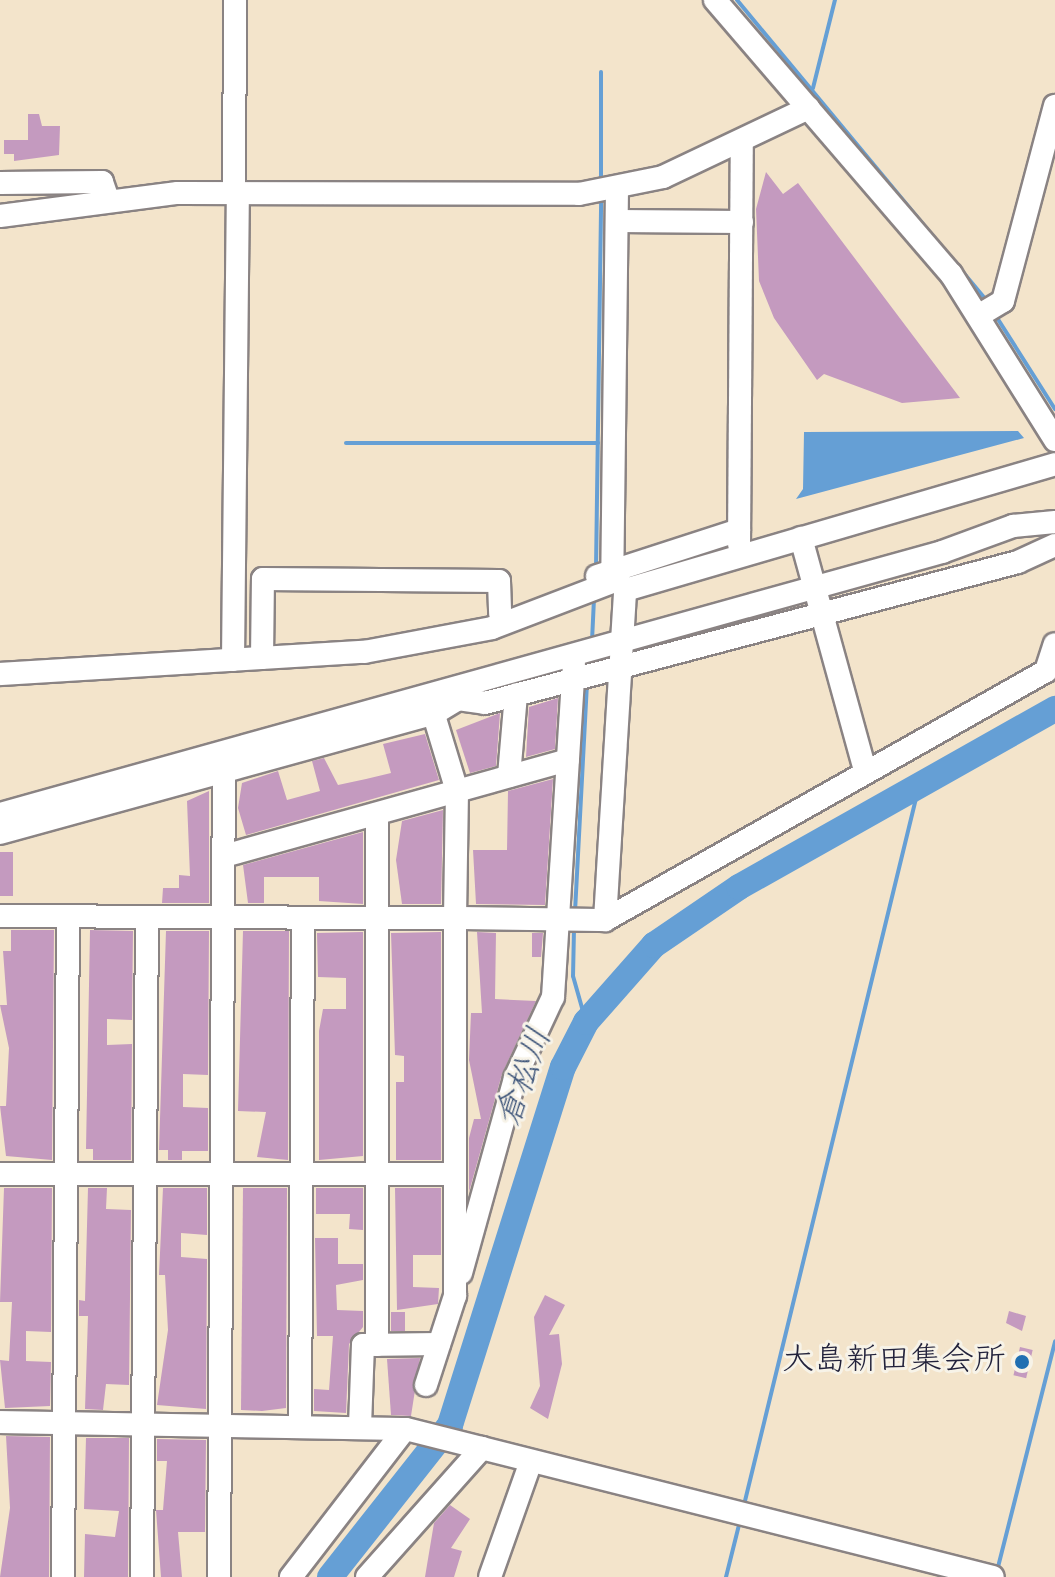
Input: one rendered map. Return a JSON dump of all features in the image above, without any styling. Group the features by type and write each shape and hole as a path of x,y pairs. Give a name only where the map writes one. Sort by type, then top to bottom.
{"street":[{"path":"233,660 235,0"},
{"path":"715,0 978,316 1055,440"},
{"path":"978,316 1003,301 1055,106"},
{"path":"0,216 108,199 236,193 617,188 742,145 808,108"},
{"path":"739,553 742,145"},
{"path":"0,183 102,182 108,199"},
{"path":"605,920 623,639 618,580 617,188"},
{"path":"617,221 742,222"},
{"path":"0,674 233,660 262,653 365,641 500,614 618,580 801,538 1055,464"},
{"path":"432,704 478,677 574,655 814,587 1013,526 1055,522"},
{"path":"262,653 364,652 492,628 739,530"},
{"path":"801,538 865,770"},
{"path":"0,833 224,762 432,704 458,699 485,703 821,610 1018,562 1055,545"},
{"path":"262,653 263,579 499,581 500,614"},
{"path":"0,916 605,920 865,770 1046,671 1055,644"},
{"path":"426,1385 455,1296 515,1078 553,997 561,921 574,655"},
{"path":"478,677 485,703"},
{"path":"509,776 516,694"},
{"path":"432,704 457,791 453,1174 455,1296"},
{"path":"224,856 568,760"},
{"path":"0,814 224,762"},
{"path":"219,1577 224,762"},
{"path":"377,814 377,1345"},
{"path":"63,1577 68,916"},
{"path":"142,1577 147,917"},
{"path":"300,1425 303,918"},
{"path":"0,1174 453,1174"},
{"path":"360,1426 363,1345 439,1344"},
{"path":"0,1422 405,1429 291,1577"},
{"path":"406,1429 989,1576"},
{"path":"367,1577 481,1448"},
{"path":"490,1577 531,1461"}],"water":[{"path":"1018,431 1024,438 796,499 803,489 804,432"}],"building":[{"path":"28,114 39,114 42,126 60,126 59,155 14,161 14,154 4,154 4,140 28,140"},
{"path":"766,172 783,194 798,183 960,398 902,403 824,374 817,380 774,318 759,281 756,209"},
{"path":"558,698 555,749 526,757 529,707"},
{"path":"500,713 496,766 470,773 456,730"},
{"path":"425,734 439,780 246,835 238,808 242,783 278,771 287,800 320,791 312,761 324,758 338,785 391,773 383,744"},
{"path":"553,779 545,905 476,904 473,850 507,850 508,791"},
{"path":"209,791 209,903 162,903 163,888 179,888 179,875 190,876 187,801"},
{"path":"443,810 441,904 402,904 396,860 402,821"},
{"path":"363,832 363,904 319,901 319,877 264,877 264,903 248,903 243,865"},
{"path":"0,852 13,852 13,896 0,896"},
{"path":"11,930 54,930 52,1160 6,1156 0,1106 6,1106 9,1048 0,1005 7,1005 3,951 11,951"},
{"path":"90,930 133,931 132,1020 107,1019 107,1045 132,1044 131,1160 93,1160 93,1149 86,1149"},
{"path":"166,931 209,931 208,1075 183,1074 183,1107 208,1108 208,1151 182,1151 182,1160 168,1160 168,1150 159,1150"},
{"path":"243,931 289,931 288,1160 257,1157 266,1112 238,1111"},
{"path":"363,932 363,1156 319,1160 319,1031 323,1009 346,1009 346,978 318,977 317,933"},
{"path":"441,932 441,1160 396,1160 396,1082 404,1082 404,1056 395,1055 391,933"},
{"path":"477,932 496,933 495,999 536,1001 502,1074 469,1192 469,1138 474,1119 481,1119 469,1060 471,1013 482,1013"},
{"path":"532,933 543,933 541,957 532,957"},
{"path":"4,1188 52,1188 51,1332 26,1331 26,1361 51,1362 50,1406 5,1408 0,1360 9,1361 12,1302 0,1302"},
{"path":"88,1188 107,1188 106,1209 131,1210 129,1385 106,1384 103,1410 85,1409 88,1316 79,1316 79,1300 85,1301"},
{"path":"163,1188 207,1188 207,1235 181,1233 181,1257 207,1259 206,1409 157,1405 168,1330 165,1275 159,1275"},
{"path":"243,1188 287,1188 286,1408 241,1410"},
{"path":"316,1188 363,1188 363,1230 349,1229 350,1214 316,1214"},
{"path":"395,1188 441,1188 441,1255 413,1255 413,1287 439,1288 438,1304 397,1310"},
{"path":"315,1238 338,1238 338,1264 363,1264 363,1280 336,1285 337,1310 363,1311 363,1327 349,1344 346,1413 314,1411 314,1389 329,1390 333,1336 317,1336"},
{"path":"545,1295 565,1305 549,1335 559,1334 562,1364 548,1419 530,1408 540,1386 534,1317"},
{"path":"1009,1311 1026,1316 1022,1331 1006,1323"},
{"path":"391,1312 405,1312 405,1331 391,1331"},
{"path":"1020,1347 1033,1350 1026,1378 1013,1375"},
{"path":"420,1358 411,1416 391,1415 387,1359"},
{"path":"6,1436 50,1437 49,1577 0,1577 10,1508"},
{"path":"86,1438 129,1438 128,1577 84,1577 85,1534 115,1537 119,1511 84,1509"},
{"path":"157,1439 206,1440 205,1532 178,1532 182,1577 161,1577 156,1510 163,1510 167,1461 157,1461"},
{"path":"450,1505 470,1519 451,1548 462,1551 454,1577 425,1577 434,1523"}],"waterway":[{"path":"737,0 988,302"},
{"path":"813,88 835,0"},
{"path":"601,72 601,182"},
{"path":"596,569 601,199"},
{"path":"994,313 1055,409"},
{"path":"346,443 598,443"},
{"path":"592,641 594,598"},
{"path":"575,912 587,685"},
{"name":"倉松川","path":"330,1577 450,1425 563,1067 586,1022 654,945 739,887 1055,709"},
{"path":"744,1505 919,786"},
{"path":"574,929 573,976 586,1022"},
{"path":"997,1571 1055,1341"},
{"path":"726,1577 740,1521"}],"place":[{"name":"大島新田集会所","path":"1022,1362"}]}
